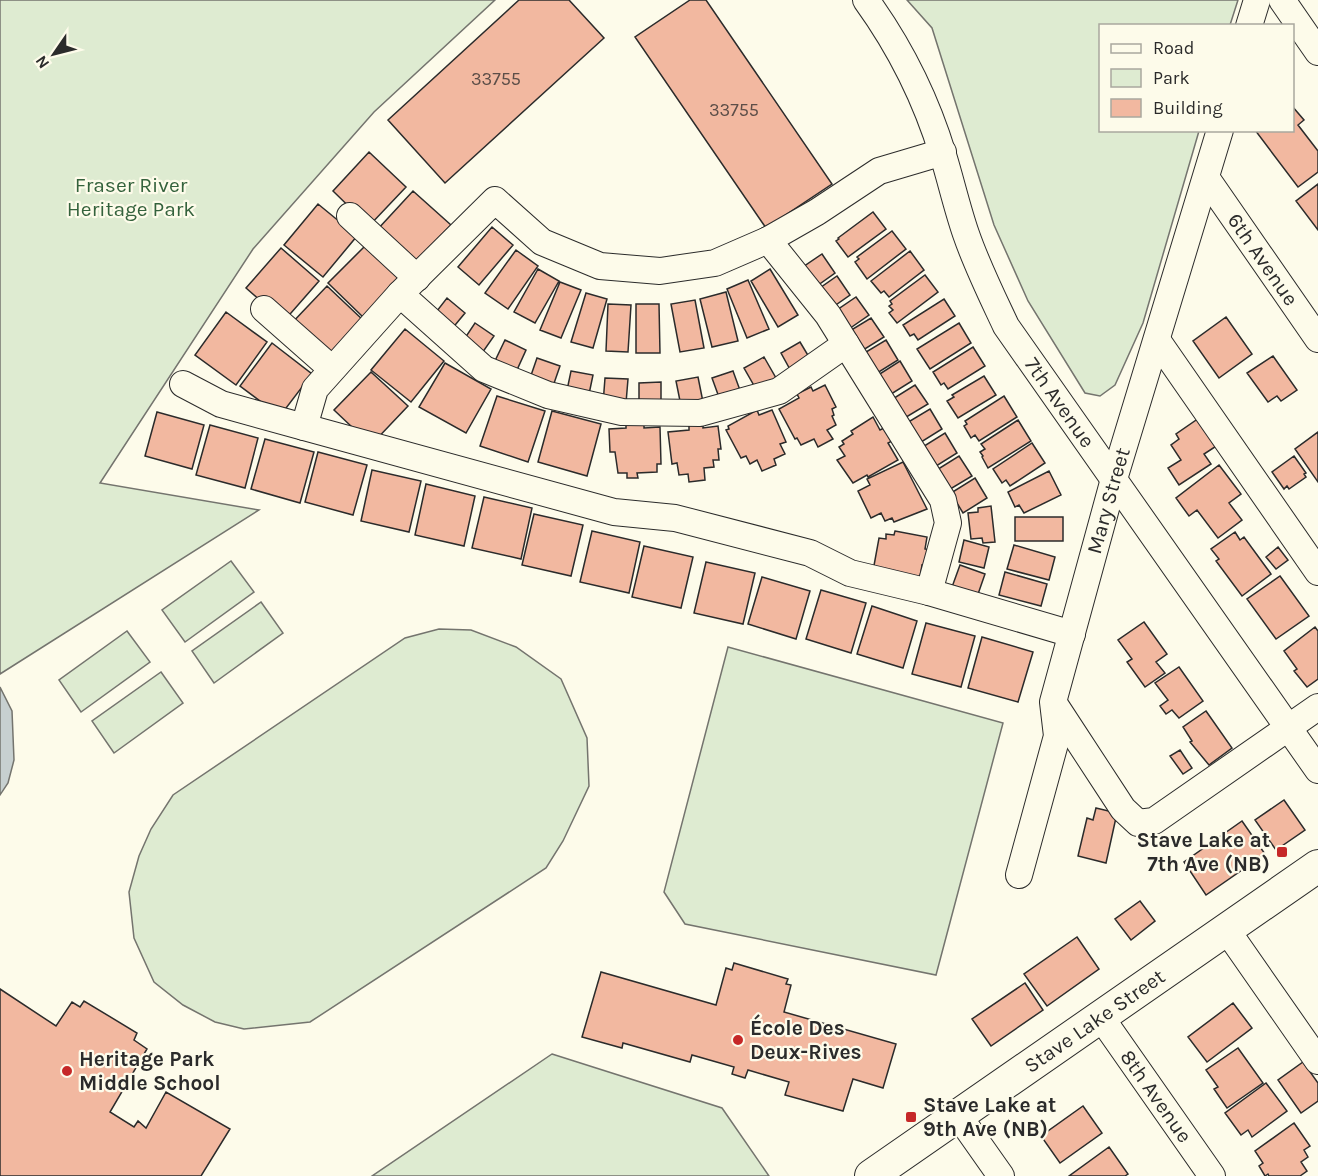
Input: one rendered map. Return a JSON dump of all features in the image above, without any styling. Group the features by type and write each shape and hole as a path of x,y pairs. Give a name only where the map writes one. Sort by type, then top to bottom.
{"main road":[{"name":"Stave Lake Street","path":"871,1176 1318,866"}],"street":[{"name":"7th Avenue","path":"866,0 884,24 911,72 942,153 966,234 984,281 1006,326 1318,770"},
{"path":"1251,24 1257,0"},
{"path":"1282,0 1318,52"},
{"name":"Mary Street","path":"1019,875 1057,736 1053,702 1114,479 1219,132"},
{"path":"304,428 315,389 409,286 495,200 542,242 600,266 660,271 715,263 768,240 817,212 879,171 942,153"},
{"name":"6th Avenue","path":"1207,178 1318,339"},
{"path":"350,216 484,369 548,396 622,412 700,413 779,391 846,344"},
{"path":"768,240 828,315 943,500 948,523 929,592"},
{"path":"264,309 332,369"},
{"path":"1157,340 1318,572"},
{"path":"183,384 221,404 304,428 614,512 675,518 810,553 850,573 929,592 1072,634"},
{"path":"1053,702 1124,809 1138,823 1154,821 1318,707"},
{"path":"1226,929 1318,1061"},
{"name":"8th Avenue","path":"1100,1016 1212,1176"},
{"path":"958,1115 1001,1176"}],"green space":[{"name":"Fraser River Heritage Park","path":"0,0 495,0 374,112 253,249 100,483 259,510 0,674"},
{"path":"907,0 1238,0 1230,24 1099,24 1099,132 1199,132 1143,323 1115,385 1100,396 1085,393 1028,301 994,225 932,28"},
{"path":"231,561 254,592 185,642 162,610"},
{"path":"261,602 283,633 214,683 192,651"},
{"path":"439,629 471,630 516,647 561,679 587,738 589,786 563,841 546,868 310,1022 244,1029 215,1022 183,1005 154,982 134,938 129,892 139,856 151,829 173,795 405,638"},
{"path":"127,631 150,662 81,712 59,680"},
{"path":"728,647 1003,723 936,975 685,924 664,892"},
{"path":"161,672 183,703 114,753 92,721"},
{"path":"552,1054 722,1108 769,1176 372,1176"}],"shaded area":[{"path":"0,687 12,711 14,760 8,783 0,795"}],"building":[{"path":"519,0 569,0 604,38 445,183 388,120"},
{"path":"690,0 706,0 832,184 766,228 635,37"},
{"path":"1294,108 1304,120 1298,125 1318,151 1318,172 1298,187 1257,132 1294,132"},
{"path":"369,152 406,187 369,226 333,191"},
{"path":"1318,184 1318,230 1296,201"},
{"path":"413,191 451,225 414,264 377,230"},
{"path":"318,204 357,236 323,277 284,245"},
{"path":"873,212 886,229 848,257 836,241"},
{"path":"492,227 513,245 479,285 458,267"},
{"path":"892,231 906,249 867,279 855,262 859,259 857,257"},
{"path":"366,245 402,280 364,318 328,283"},
{"path":"281,248 319,281 284,321 246,288"},
{"path":"516,250 538,266 508,309 485,293"},
{"path":"910,251 924,270 889,297 884,291 881,293 871,281"},
{"path":"822,254 835,273 814,288 800,269"},
{"path":"538,269 559,281 535,323 514,312"},
{"path":"770,269 798,315 778,327 751,281"},
{"path":"925,275 938,292 897,323 889,313 893,310 889,306 892,304 890,301"},
{"path":"837,276 850,295 830,309 817,290"},
{"path":"748,280 769,329 747,338 727,289"},
{"path":"560,282 581,290 561,338 540,330"},
{"path":"327,286 364,321 327,359 290,325"},
{"path":"726,292 738,341 712,347 700,299"},
{"path":"586,293 607,299 593,348 571,342"},
{"path":"856,297 869,315 846,331 834,312"},
{"path":"447,298 465,313 451,330 433,316"},
{"path":"944,299 955,316 918,340 914,334 910,336 903,325"},
{"path":"695,300 704,348 680,352 671,304"},
{"path":"608,304 631,305 628,352 606,351"},
{"path":"636,304 659,304 660,353 636,353"},
{"path":"226,312 267,342 236,385 195,355"},
{"path":"1226,317 1252,354 1219,378 1193,341"},
{"path":"871,318 884,337 860,352 848,332"},
{"path":"475,323 494,336 480,356 461,344"},
{"path":"959,323 971,343 930,369 917,349"},
{"path":"405,329 444,361 411,402 371,370"},
{"path":"505,340 526,350 516,372 493,365"},
{"path":"886,340 898,360 874,375 861,355"},
{"path":"800,342 812,362 792,373 781,353"},
{"path":"272,343 312,374 280,416 240,386"},
{"path":"973,347 985,366 948,389 944,383 941,385 933,372"},
{"path":"1273,356 1297,390 1281,401 1277,396 1268,402 1247,373"},
{"path":"764,357 776,378 756,389 744,368"},
{"path":"537,358 560,366 551,392 528,384"},
{"path":"900,361 912,381 888,396 875,377"},
{"path":"445,363 491,389 466,433 419,407"},
{"path":"571,371 593,375 588,399 566,395"},
{"path":"733,371 741,393 720,400 712,378"},
{"path":"371,372 408,406 371,445 334,410"},
{"path":"984,376 996,395 958,418 947,401 954,397 952,395"},
{"path":"698,377 703,402 681,406 676,381"},
{"path":"605,378 628,379 626,403 603,404"},
{"path":"661,382 661,406 639,406 639,383"},
{"path":"825,385 836,407 832,409 834,415 832,416 836,425 827,430 833,439 818,447 814,439 801,445 797,438 795,439 779,409 799,398 797,394 811,387 813,391"},
{"path":"915,385 928,404 903,419 891,400"},
{"path":"497,396 545,411 528,462 480,446"},
{"path":"1004,396 1017,417 979,441 975,435 971,438 964,426 967,424 965,421"},
{"path":"930,409 942,429 918,444 905,424"},
{"path":"757,410 759,415 772,410 786,442 780,444 785,454 774,459 776,465 762,471 757,460 750,464 746,456 741,458 726,430 729,429 728,426"},
{"path":"552,411 601,424 587,476 538,462"},
{"path":"157,412 204,425 192,469 145,456"},
{"path":"1202,416 1221,443 1204,454 1211,464 1179,485 1168,468 1181,460 1171,445 1179,439 1176,434"},
{"path":"873,417 880,430 884,428 892,441 888,443 898,460 853,483 837,460 845,456 839,447 844,444 842,441 853,434 851,431"},
{"path":"1018,420 1031,441 988,468 980,452 985,449 981,444"},
{"path":"703,423 703,428 718,426 721,449 718,449 719,460 713,460 714,467 704,468 705,480 689,482 688,474 679,475 677,463 672,464 668,432 689,430 689,425"},
{"path":"644,424 644,428 660,427 661,464 657,464 657,472 637,473 638,478 627,478 627,473 618,473 615,452 610,452 609,429"},
{"path":"210,425 258,438 245,488 196,475"},
{"path":"1318,432 1318,482 1295,449"},
{"path":"945,433 957,453 933,468 921,448"},
{"path":"265,439 314,452 300,503 251,489"},
{"path":"1032,443 1045,463 1010,486 1006,480 1002,483 993,469"},
{"path":"318,452 367,465 353,515 305,502"},
{"path":"959,456 972,476 947,491 935,471"},
{"path":"1294,456 1306,473 1304,474 1306,477 1289,489 1287,486 1284,489 1272,472"},
{"path":"903,462 927,509 894,522 892,518 885,521 881,513 871,518 858,491 870,485 867,479"},
{"path":"1219,465 1241,494 1229,503 1242,520 1218,538 1197,510 1189,516 1176,498"},
{"path":"372,470 421,481 409,532 361,521"},
{"path":"1049,471 1061,495 1024,513 1019,505 1015,507 1008,492"},
{"path":"975,478 987,498 963,513 951,493"},
{"path":"426,484 475,496 464,546 415,535"},
{"path":"484,497 532,508 521,559 472,548"},
{"path":"991,506 995,542 983,543 982,538 971,539 968,513 978,512 978,508"},
{"path":"534,514 583,525 571,576 522,565"},
{"path":"1015,517 1063,517 1063,541 1015,541"},
{"path":"592,531 640,542 629,593 580,582"},
{"path":"895,531 927,537 925,549 930,550 927,566 922,565 919,584 873,571 879,538 886,539 886,534 894,535"},
{"path":"1235,532 1240,540 1244,537 1271,574 1242,596 1216,561 1219,559 1211,549"},
{"path":"964,540 989,547 984,568 959,562"},
{"path":"1014,545 1055,557 1049,580 1007,569"},
{"path":"644,546 693,557 681,608 632,597"},
{"path":"1278,547 1288,560 1276,569 1266,557"},
{"path":"706,562 755,573 743,624 694,613"},
{"path":"960,565 985,574 977,597 952,587"},
{"path":"1005,572 1047,584 1041,606 999,595"},
{"path":"1280,576 1309,616 1276,639 1247,599"},
{"path":"762,577 810,591 796,639 748,624"},
{"path":"821,590 866,603 851,653 806,639"},
{"path":"872,606 917,621 903,668 857,654"},
{"path":"1144,622 1167,654 1156,662 1165,673 1145,687 1127,662 1132,659 1118,640"},
{"path":"926,623 975,636 961,687 912,674"},
{"path":"1315,627 1318,631 1318,679 1307,687 1294,671 1297,669 1284,651"},
{"path":"982,637 1033,652 1018,702 968,688"},
{"path":"1179,667 1203,701 1179,718 1172,710 1166,714 1160,706 1168,700 1155,683"},
{"path":"1206,711 1232,748 1209,765 1190,742 1192,741 1183,727"},
{"path":"1180,750 1192,768 1183,774 1170,756"},
{"path":"1284,800 1305,830 1276,850 1255,820"},
{"path":"1096,808 1117,813 1106,863 1078,856 1087,818 1093,820"},
{"path":"1242,821 1265,854 1206,895 1184,862"},
{"path":"1140,901 1155,921 1131,940 1115,919"},
{"path":"1077,937 1099,969 1047,1006 1024,974"},
{"name":"École Des Deux-Rives","path":"734,963 788,979 786,984 791,985 784,1012 896,1044 883,1088 853,1079 843,1111 785,1095 789,1082 748,1070 745,1078 732,1074 734,1067 692,1055 690,1062 623,1043 622,1048 582,1037 601,972 716,1005 726,968 732,970"},
{"path":"1025,983 1043,1010 991,1046 972,1019"},
{"name":"Heritage Park Middle School","path":"0,989 56,1026 72,1002 80,1007 84,1001 137,1033 134,1040 147,1049 110,1112 134,1127 138,1121 146,1128 166,1092 230,1129 201,1176 0,1176"},
{"path":"1233,1003 1252,1028 1207,1062 1188,1037"},
{"path":"1238,1048 1263,1083 1227,1108 1214,1089 1218,1087 1206,1070"},
{"path":"1303,1062 1318,1083 1318,1101 1301,1113 1278,1080"},
{"path":"1266,1083 1287,1111 1252,1137 1248,1130 1241,1135 1225,1113"},
{"path":"1083,1106 1102,1133 1060,1163 1041,1136"},
{"path":"1294,1123 1310,1146 1304,1150 1308,1157 1301,1162 1307,1171 1300,1176 1269,1176 1268,1174 1265,1176 1259,1166 1263,1163 1255,1151"},
{"path":"1109,1147 1128,1174 1125,1176 1069,1176"}],"place":[{"name":"Stave Lake at 7th Ave (NB)","path":"1282,852"},
{"name":"École Des Deux-Rives","path":"738,1040"},
{"name":"Heritage Park Middle School","path":"67,1071"},
{"name":"Stave Lake at 9th Ave (NB)","path":"911,1117"}]}
